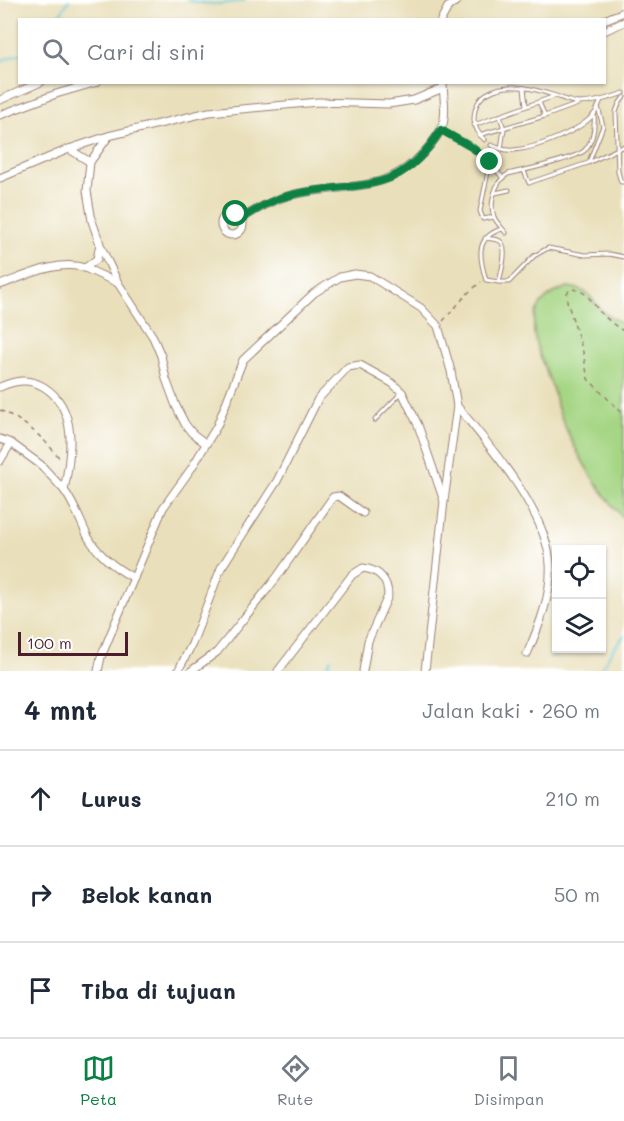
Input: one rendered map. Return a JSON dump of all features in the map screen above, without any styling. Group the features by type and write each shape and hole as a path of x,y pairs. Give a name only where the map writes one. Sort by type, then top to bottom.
{"street":[{"path":"442,18 448,7 458,0"},
{"path":"606,19 624,12"},
{"path":"606,30 624,22"},
{"path":"0,100 36,84"},
{"path":"0,115 90,84"},
{"path":"0,178 69,149 108,136 209,112 318,102 389,104 414,100 443,85 446,109 441,130 418,159 393,178 372,185 291,195 268,202 241,219"},
{"path":"108,136 90,162 87,190 92,221 118,284 153,337 162,356 166,379 185,424 192,434 206,442"},
{"path":"69,149 90,162"},
{"path":"85,268 95,263 100,244"},
{"path":"0,285 55,267 74,266 85,268 118,284"},
{"path":"98,671 101,657 163,508 191,469 217,426 243,360 314,293 340,277 355,274 370,276 421,308 438,326 451,371 457,406 425,671"},
{"path":"178,671 192,644 221,568 278,481 313,408 324,391 348,367 360,365 392,383 402,392 418,426 444,501"},
{"path":"0,387 16,380 31,381 49,390 65,409 69,431 68,469 64,490"},
{"path":"457,406 512,477 538,520 548,550 550,565 547,596 527,654"},
{"path":"0,439 10,443 41,465 70,498 90,540 101,555 134,578"},
{"path":"0,461 10,443"},
{"path":"191,671 217,652 277,577 333,497 339,496 363,513"},
{"path":"278,671 352,575 363,568 376,572 386,582 388,596 368,640 363,671"}],"lane":[{"path":"484,140 474,125 477,104 484,95 505,86 524,88 580,103"},
{"path":"524,88 526,106"},
{"path":"479,135 504,129 580,103 624,95"},
{"path":"624,95 616,112 618,172 619,179 624,182"},
{"path":"474,125 556,96"},
{"path":"491,145 501,150 514,150 540,144 572,131 594,114 601,100"},
{"path":"539,102 545,116"},
{"path":"588,163 603,126 598,107"},
{"path":"616,112 624,110"},
{"path":"506,233 494,217 492,202 498,181 502,177 582,153 590,143 594,132 594,114"},
{"path":"500,116 504,129 501,150"},
{"path":"441,130 473,148 490,162 502,177"},
{"path":"524,171 528,183 588,163 624,146"},
{"path":"490,162 480,211 483,219 494,217"},
{"path":"495,193 509,190"},
{"path":"503,228 493,231 485,238 482,246 481,258 486,280 509,282 534,256 548,248 585,255 609,254 624,257"},
{"path":"485,238 500,241 503,245 505,252 499,282"},
{"path":"375,420 402,392"}],"path":[{"path":"438,326 468,293 486,280"},
{"path":"624,331 601,313 586,294 577,289 570,289 567,293 567,301 583,352 588,379 624,415"},
{"path":"0,410 29,425 48,443 68,469"}],"green space":[{"path":"568,287 583,291 606,314 624,324 624,519 595,482 572,442 536,343 534,325 537,310 552,294"}],"waterway":[{"path":"57,18 69,0"},
{"path":"188,0 216,4 245,0"},
{"path":"0,61 18,55"},
{"path":"600,671 624,636"},
{"path":"325,671 331,659"}],"route":[{"path":"236,214 241,219 268,202 291,195 372,185 393,178 418,159 441,130 473,148 490,162"}]}
